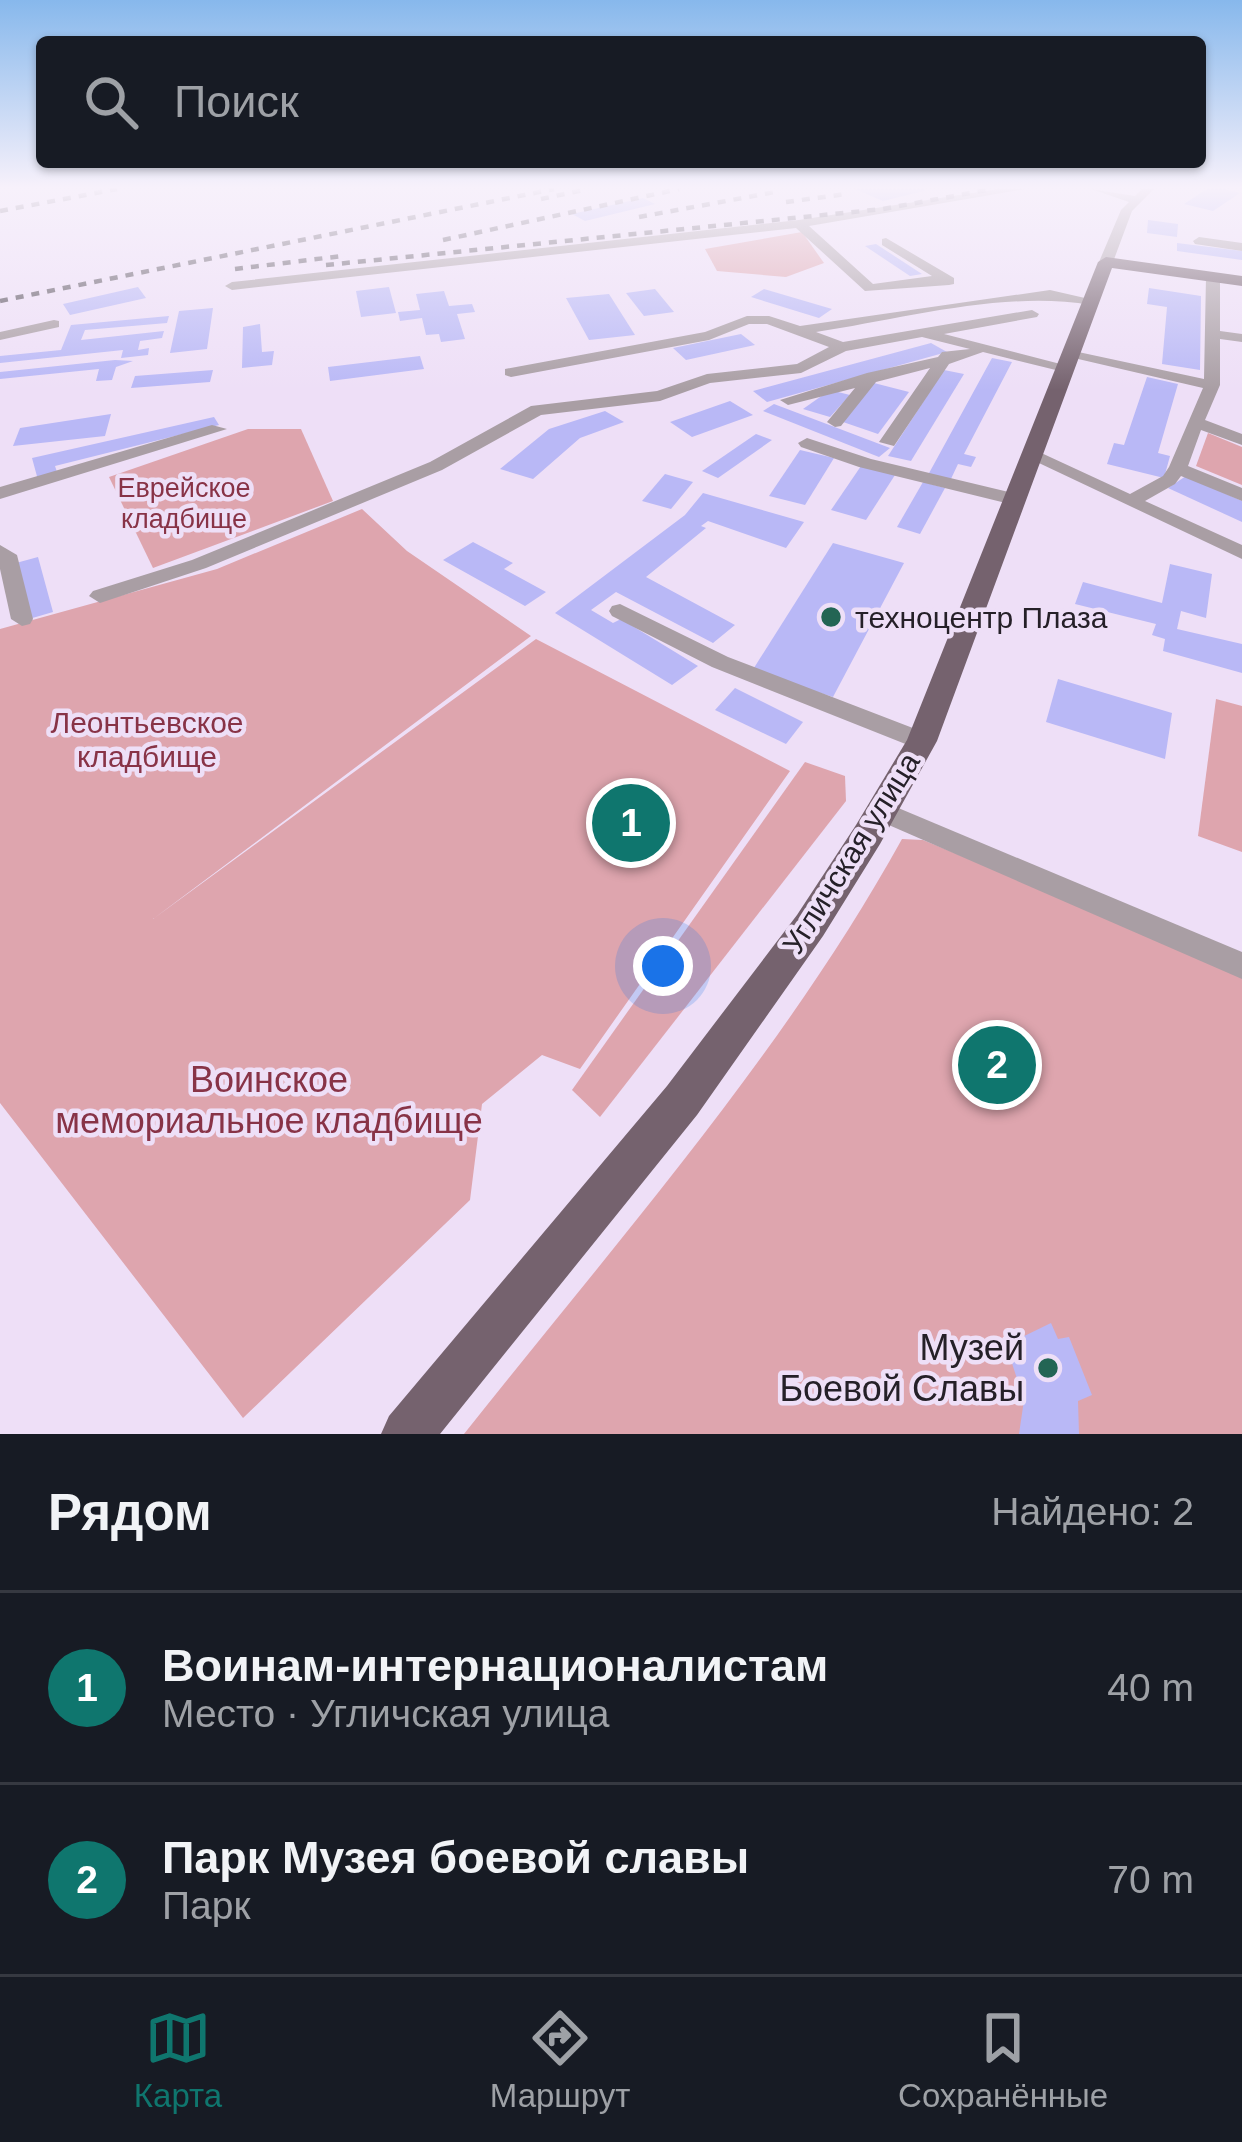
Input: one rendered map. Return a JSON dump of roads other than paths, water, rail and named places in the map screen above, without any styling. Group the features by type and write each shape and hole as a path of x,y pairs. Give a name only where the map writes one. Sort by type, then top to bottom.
{"main road":[{"path":"1106,262 1242,281"},
{"name":"Угличская улица","path":"407,1434 692,1087 884,812 922,741 1106,262"}],"street":[{"path":"232,286 507,256"},
{"path":"834,256 870,288 870,296 848,310"},
{"path":"908,256 982,302"},
{"name":"Угличская улица","path":"1106,262 1109,256"},
{"path":"1130,501 1168,480 1178,467 1212,385 1213,277"},
{"path":"870,288 945,279"},
{"path":"904,284 922,302"},
{"path":"794,331 1037,290 1091,301"},
{"path":"100,596 199,564 436,466 537,410 660,396 707,380 801,368 842,347 1032,314"},
{"path":"511,372 709,336 747,320 769,320 842,347"},
{"path":"0,336 54,324"},
{"path":"922,333 985,351 1212,385"},
{"path":"1213,334 1242,338"},
{"path":"788,400 947,355 985,351"},
{"path":"888,442 947,355"},
{"path":"835,422 873,376"},
{"path":"1196,422 1242,440"},
{"path":"0,493 218,429"},
{"path":"807,443 865,463 1014,500"},
{"path":"1031,455 1242,553"},
{"path":"1178,467 1242,495"},
{"path":"0,551 7,555 22,619"},
{"path":"620,610 720,662 922,741"},
{"path":"884,812 1242,966"}],"railway":[{"path":"0,301 223,256"},
{"path":"235,269 342,256"},
{"path":"326,265 416,256"}],"place":[{"name":"техноцентр Плаза","path":"831,617"},
{"name":"Воинам-интернационалистам","path":"631,823"},
{"name":"Парк Музея боевой славы","path":"997,1065"},
{"name":"Музей Боевой Славы","path":"1048,1368"}],"park label":[{"name":"Еврейское кладбище","path":"184,504"},
{"name":"Леонтьевское кладбище","path":"147,739"},
{"name":"Воинское мемориальное кладбище","path":"269,1100"}]}
